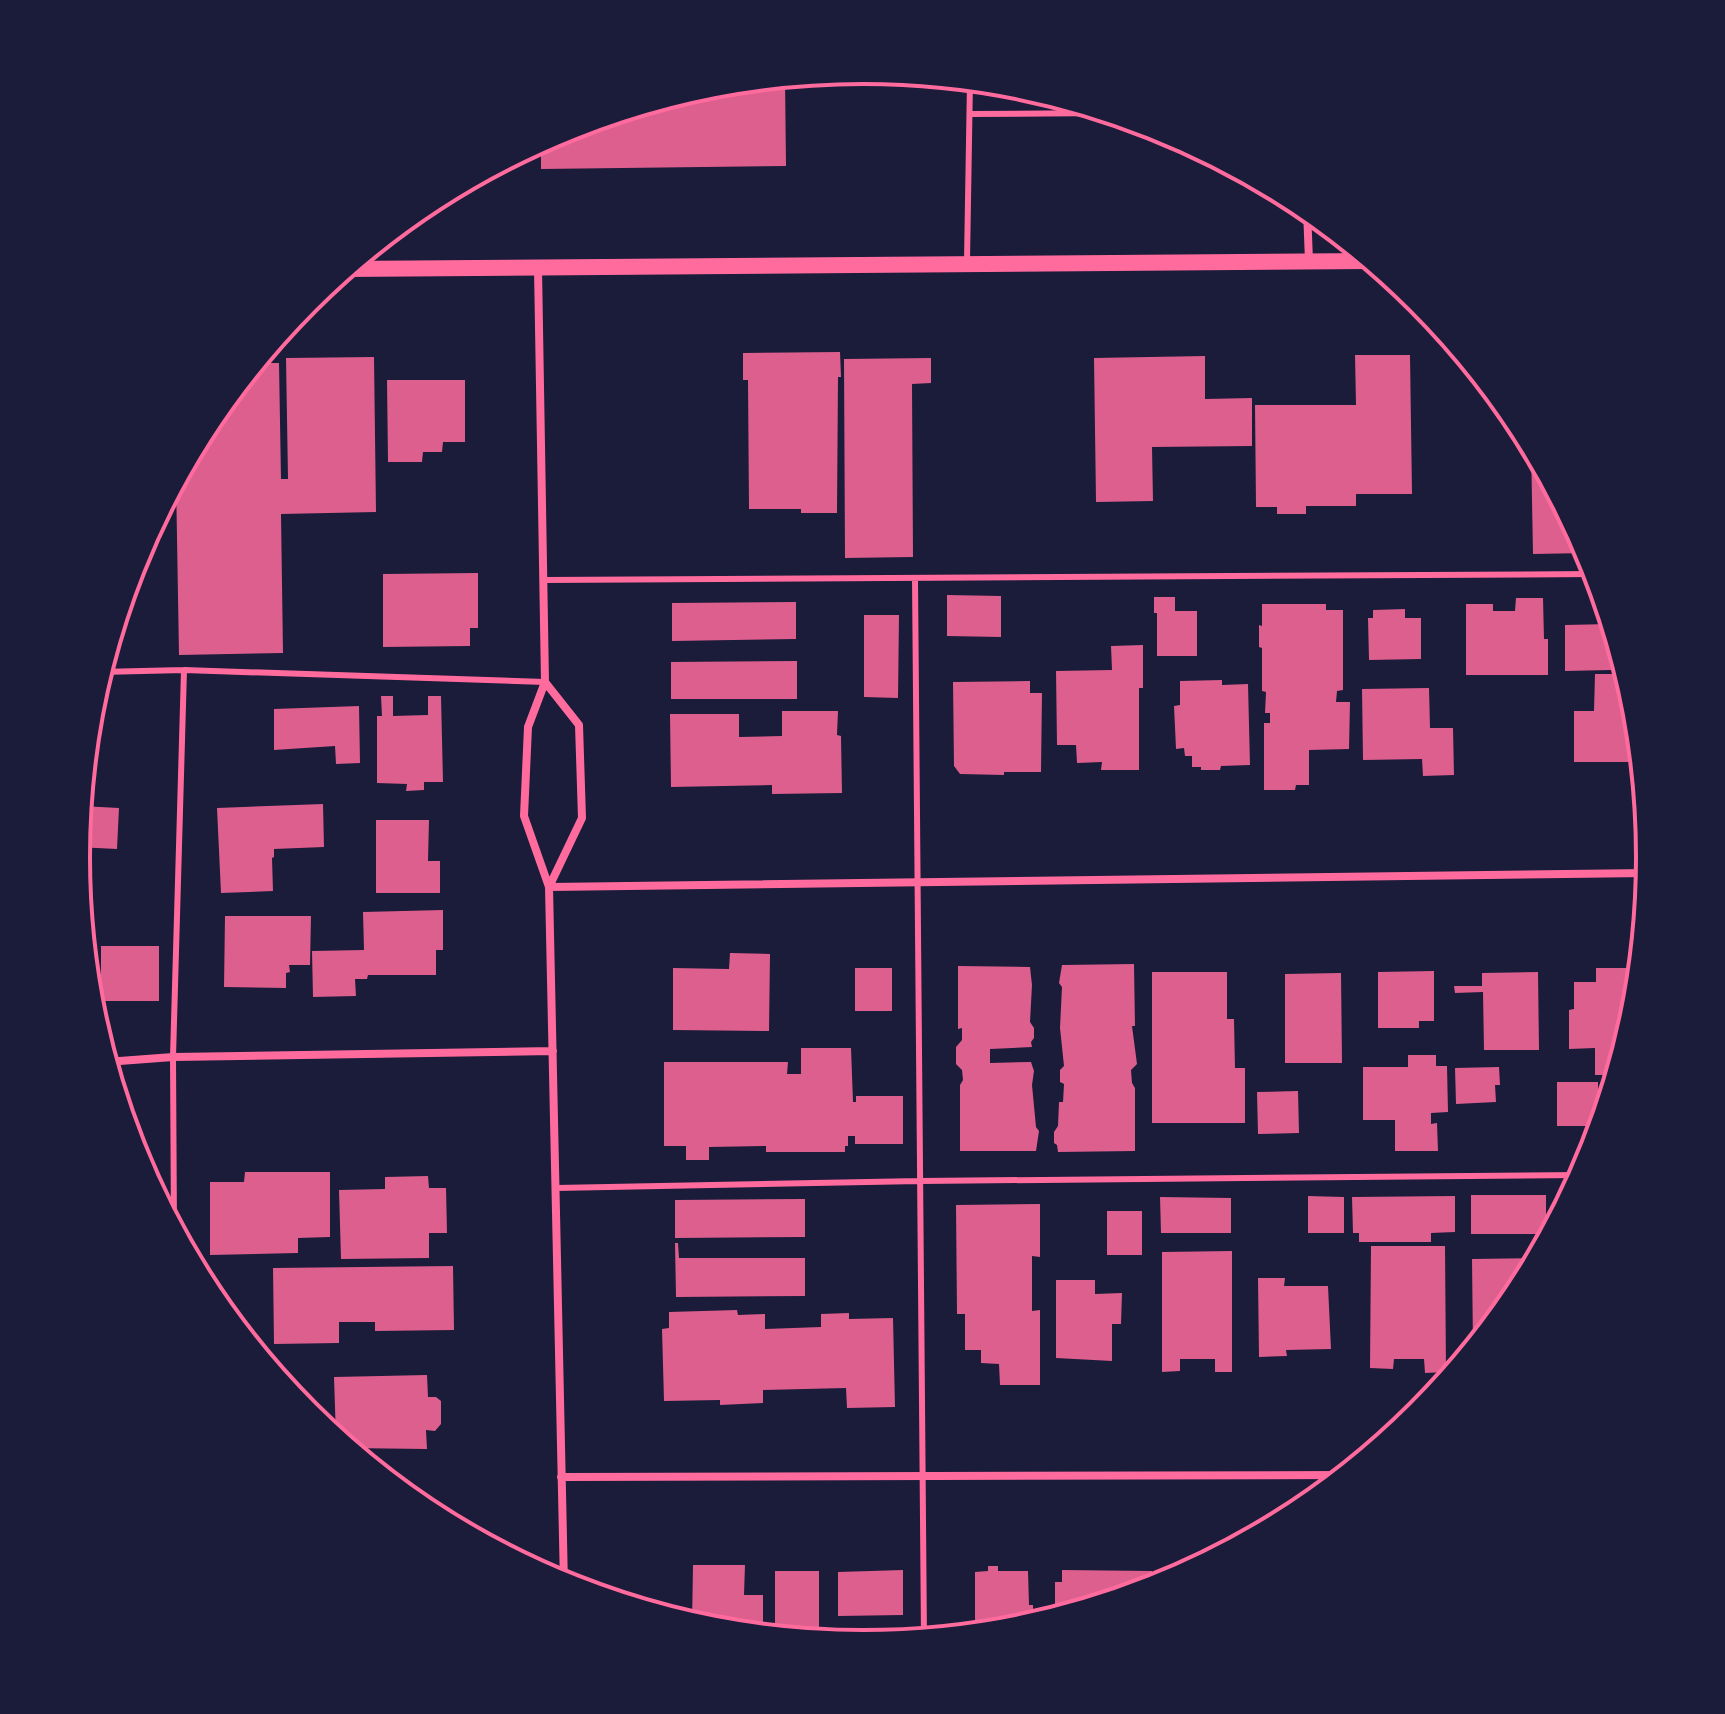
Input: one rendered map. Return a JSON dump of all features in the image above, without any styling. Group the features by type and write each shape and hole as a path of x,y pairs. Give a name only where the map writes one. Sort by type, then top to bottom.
{"main road":[{"path":"362,269 1354,261"}],"street":[{"path":"1308,225 1309,262"},
{"path":"538,267 545,682 528,727 524,816 549,887 564,1569"},
{"path":"545,682 579,725 582,818 549,887"},
{"path":"549,887 1635,873"},
{"path":"117,1061 173,1057 553,1051"},
{"path":"561,1477 1326,1475"}],"lane":[{"path":"967,264 970,92"},
{"path":"970,114 1073,113"},
{"path":"544,580 1582,574"},
{"path":"915,578 924,1627"},
{"path":"174,1208 173,1057 184,670"},
{"path":"112,672 184,670 545,682"},
{"path":"556,1188 1567,1175"}],"building":[{"path":"785,89 786,166 541,169 541,155 614,125 712,99"},
{"path":"840,352 837,513 749,509 748,380 743,380 743,353"},
{"path":"1355,355 1410,355 1412,494 1356,494 1356,506 1306,506 1306,514 1277,514 1277,507 1256,507 1255,405 1356,405"},
{"path":"1205,356 1205,399 1252,398 1252,446 1152,447 1153,501 1096,502 1094,358"},
{"path":"374,357 376,512 281,514 283,653 179,655 176,501 220,428 268,363 279,363 281,479 288,479 286,358"},
{"path":"931,358 931,383 912,384 913,557 845,558 844,359"},
{"path":"387,380 465,380 465,442 443,442 442,452 423,452 422,462 388,462"},
{"path":"1531,470 1573,553 1533,554"},
{"path":"478,573 478,628 470,628 470,646 383,647 383,574"},
{"path":"947,595 1001,596 1001,637 947,636"},
{"path":"1154,597 1175,597 1175,611 1197,611 1197,656 1157,656"},
{"path":"1516,598 1543,598 1548,675 1466,675 1466,604 1493,604 1493,611 1515,611"},
{"path":"796,602 796,639 672,641 672,603"},
{"path":"1262,604 1326,604 1326,610 1343,610 1343,690 1337,691 1336,702 1350,702 1349,749 1309,750 1309,785 1296,785 1295,790 1264,790 1264,723 1270,723 1270,713 1265,713 1266,692 1262,691 1259,625 1262,626"},
{"path":"1405,609 1405,618 1421,618 1421,659 1369,660 1368,618 1373,618 1373,610"},
{"path":"864,615 899,615 898,698 864,697"},
{"path":"1599,624 1611,670 1565,671 1565,625"},
{"path":"1143,645 1143,688 1139,688 1139,770 1101,770 1102,762 1077,763 1076,745 1057,745 1056,671 1112,670 1111,646"},
{"path":"797,661 797,699 671,699 671,662"},
{"path":"1595,674 1613,674 1630,762 1574,762 1574,711 1594,711"},
{"path":"1222,680 1222,685 1248,684 1250,765 1201,770 1201,767 1192,767 1192,756 1185,756 1184,748 1176,749 1174,706 1180,705 1180,681"},
{"path":"1030,681 1030,693 1042,693 1041,772 960,774 954,766 953,682"},
{"path":"1429,688 1430,728 1453,728 1454,775 1423,776 1422,759 1363,760 1362,689"},
{"path":"381,696 393,696 393,716 428,715 428,696 441,696 443,782 424,782 424,790 406,791 407,784 377,783 377,716 382,716"},
{"path":"359,706 360,763 336,764 335,746 274,750 274,709"},
{"path":"782,711 838,711 842,793 772,794 772,785 671,787 670,714 739,714 739,737 782,736"},
{"path":"323,804 324,847 274,849 273,891 221,893 217,808"},
{"path":"91,807 119,808 117,849 90,848"},
{"path":"376,820 429,820 428,861 440,861 440,893 376,893"},
{"path":"443,910 443,950 436,950 436,975 368,975 367,979 355,979 356,996 313,997 312,951 364,950 363,912"},
{"path":"225,916 311,916 310,965 289,965 286,988 224,987"},
{"path":"101,946 159,946 159,1001 103,1001"},
{"path":"730,953 770,954 769,1031 673,1030 673,968 729,969"},
{"path":"1134,964 1135,1026 1132,1026 1137,1064 1131,1070 1135,1088 1135,1151 1058,1152 1054,1132 1058,1126 1059,1102 1063,1102 1064,1084 1060,1082 1060,1070 1064,1066 1060,1028 1062,987 1059,983 1062,965"},
{"path":"958,966 1030,967 1030,1022 1034,1028 1032,1047 990,1049 990,1063 1031,1062 1036,1127 1039,1131 1036,1151 960,1151 960,1085 963,1080 962,1070 956,1064 956,1047 962,1040 962,1028 958,1029"},
{"path":"855,968 892,968 892,1011 855,1011"},
{"path":"1596,968 1627,968 1621,1008 1603,1075 1595,1075 1595,1048 1569,1049 1569,1010 1574,1009 1574,982 1596,982"},
{"path":"1434,971 1434,1021 1419,1021 1419,1028 1378,1028 1378,972"},
{"path":"1152,972 1227,972 1227,1019 1234,1019 1235,1068 1245,1068 1245,1123 1152,1123"},
{"path":"1538,972 1539,1050 1484,1050 1483,992 1455,993 1454,986 1482,986 1482,973"},
{"path":"1341,973 1342,1063 1285,1063 1285,974"},
{"path":"801,1048 851,1048 853,1102 856,1102 856,1096 903,1096 903,1144 855,1144 855,1136 848,1136 845,1152 766,1152 766,1146 709,1147 709,1160 686,1160 686,1146 664,1146 664,1062 788,1062 787,1074 801,1074"},
{"path":"1408,1055 1436,1055 1436,1066 1447,1066 1448,1112 1431,1113 1431,1124 1437,1123 1438,1151 1395,1151 1395,1120 1363,1120 1363,1067 1408,1067"},
{"path":"1499,1067 1500,1085 1495,1085 1496,1102 1456,1104 1455,1068"},
{"path":"1557,1082 1598,1082 1598,1092 1587,1126 1557,1126"},
{"path":"1298,1091 1299,1133 1258,1134 1257,1092"},
{"path":"245,1172 330,1172 330,1237 298,1238 298,1253 210,1255 210,1182 244,1182"},
{"path":"428,1176 429,1188 446,1188 447,1233 429,1233 429,1258 341,1259 339,1190 385,1189 385,1177"},
{"path":"1471,1195 1546,1195 1546,1218 1537,1234 1471,1234"},
{"path":"1308,1196 1344,1197 1344,1233 1308,1233"},
{"path":"1455,1196 1455,1232 1431,1233 1431,1242 1359,1242 1359,1233 1353,1233 1352,1197"},
{"path":"1160,1197 1231,1198 1231,1233 1161,1233"},
{"path":"805,1199 805,1237 675,1238 675,1200"},
{"path":"1040,1204 1040,1257 1032,1256 1032,1311 1040,1310 1040,1385 1000,1385 999,1364 981,1363 981,1350 965,1350 965,1314 957,1314 956,1205"},
{"path":"1107,1211 1142,1211 1142,1255 1107,1255"},
{"path":"675,1243 678,1243 679,1258 805,1258 805,1296 676,1297"},
{"path":"1371,1246 1445,1246 1446,1365 1439,1372 1425,1373 1424,1359 1394,1359 1393,1369 1370,1368"},
{"path":"1232,1251 1232,1372 1215,1372 1215,1359 1180,1359 1180,1371 1162,1372 1162,1252"},
{"path":"1523,1258 1473,1332 1472,1259"},
{"path":"453,1266 454,1330 375,1331 375,1322 339,1322 339,1343 274,1344 273,1268"},
{"path":"1258,1278 1285,1278 1284,1286 1328,1286 1331,1349 1286,1350 1287,1356 1259,1357"},
{"path":"1056,1280 1095,1280 1095,1294 1122,1293 1121,1324 1112,1324 1112,1361 1056,1358"},
{"path":"737,1310 738,1315 765,1314 765,1329 821,1327 821,1314 849,1313 849,1319 893,1318 895,1407 847,1408 846,1388 763,1390 763,1403 720,1405 720,1400 664,1401 662,1329 669,1328 669,1312"},
{"path":"427,1375 428,1397 441,1401 441,1424 435,1431 426,1430 427,1449 365,1448 335,1422 334,1377"},
{"path":"693,1565 745,1565 744,1595 763,1595 763,1623 692,1611"},
{"path":"988,1566 998,1566 998,1571 1028,1571 1029,1605 1033,1605 1033,1611 975,1621 975,1572 988,1571"},
{"path":"903,1570 903,1615 838,1616 838,1572"},
{"path":"1062,1570 1152,1571 1111,1589 1055,1606 1055,1582 1062,1582"},
{"path":"775,1571 819,1571 819,1628 775,1624"}]}
